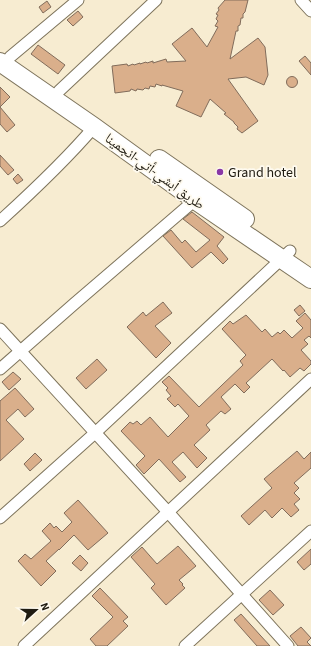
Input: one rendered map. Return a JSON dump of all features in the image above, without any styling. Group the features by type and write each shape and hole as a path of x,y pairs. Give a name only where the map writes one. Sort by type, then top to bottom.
{"highway":[{"path":"3,60 60,91 286,255 311,265"},
{"name":"طريق أبشي-أتي-انجمينا","path":"3,60 195,200 286,255 311,279"}],"street":[{"path":"3,60 78,0"},
{"path":"60,91 156,0"},
{"path":"301,0 311,11"},
{"path":"0,221 31,193 46,176 73,151 94,127"},
{"path":"0,369 195,200"},
{"path":"0,518 95,433 286,255"},
{"path":"0,329 168,512 288,646"},
{"path":"24,646 311,378"},
{"path":"185,646 311,532"}],"building":[{"path":"225,0 248,0 243,18 241,18 240,25 238,26 238,31 236,31 230,59 258,38 265,47 268,75 264,85 246,77 228,79 258,121 242,133 237,129 238,127 234,122 224,114 226,113 210,99 201,117 176,106 183,91 162,85 156,84 155,87 150,86 149,89 137,89 136,91 131,89 130,91 115,93 112,66 127,64 128,66 153,61 153,63 166,59 167,62 186,61 172,44 192,28 207,47 218,27 215,26 218,21 216,19 218,15 216,14 219,10 218,8"},
{"path":"47,1 51,7 43,13 39,7"},
{"path":"78,11 83,17 73,26 67,20"},
{"path":"38,45 65,65 58,74 31,54"},
{"path":"305,56 311,63 311,75 299,61"},
{"path":"292,76 296,78 298,82 296,86 292,88 288,86 286,82 288,78"},
{"path":"0,87 10,97 0,107"},
{"path":"0,107 15,125 7,132 0,124"},
{"path":"0,155 14,170 8,175 0,166"},
{"path":"18,174 23,180 17,184 13,179"},
{"path":"192,212 224,237 217,246 228,259 223,264 211,252 192,268 163,236 171,230 182,243 185,240 196,252 210,240 183,219"},
{"path":"163,302 172,313 155,326 171,343 156,358 127,327 143,312 146,316"},
{"path":"300,305 305,311 299,316 294,310"},
{"path":"305,313 311,320 311,338 309,336 304,340 308,344 301,350 311,361 311,364 304,371 300,368 290,377 272,359 246,383 250,387 244,393 235,384 221,397 231,409 225,414 221,411 206,425 210,430 194,445 207,458 197,468 183,452 172,462 186,477 180,482 159,459 144,474 136,465 145,456 121,431 130,422 133,424 137,421 141,425 150,417 168,437 189,416 178,404 175,407 167,399 171,396 166,390 168,388 162,382 169,376 199,407 243,365 240,361 246,355 222,329 230,321 233,324 246,315 262,332 265,329 272,337 278,332 280,334 284,330 292,338 303,328 296,321"},
{"path":"97,359 107,370 86,389 76,378"},
{"path":"13,372 21,379 9,390 2,382"},
{"path":"15,388 34,409 25,417 18,409 6,420 24,439 0,461 0,401"},
{"path":"297,451 304,459 311,452 311,468 294,483 299,488 294,493 300,499 294,504 299,510 291,517 282,508 272,518 265,510 249,525 241,516 272,488 264,479"},
{"path":"35,453 42,460 30,471 24,464"},
{"path":"78,500 108,533 88,550 74,535 46,561 56,571 41,586 18,561 25,554 31,559 51,541 42,531 50,523 54,528 56,526 62,532 72,522 64,513"},
{"path":"178,546 196,566 179,580 185,588 166,605 151,588 155,584 131,557 142,547 157,564"},
{"path":"311,549 311,564 304,570 297,562"},
{"path":"80,555 88,563 81,571 72,563"},
{"path":"100,588 128,617 123,621 128,626 107,646 96,646 90,639 113,617 92,596"},
{"path":"270,590 284,605 273,615 259,600"},
{"path":"241,614 270,646 257,646 234,620"},
{"path":"301,627 311,638 307,642 311,646 298,646 290,636"}],"place":[{"name":"Grand hotel","path":"220,172"}]}
